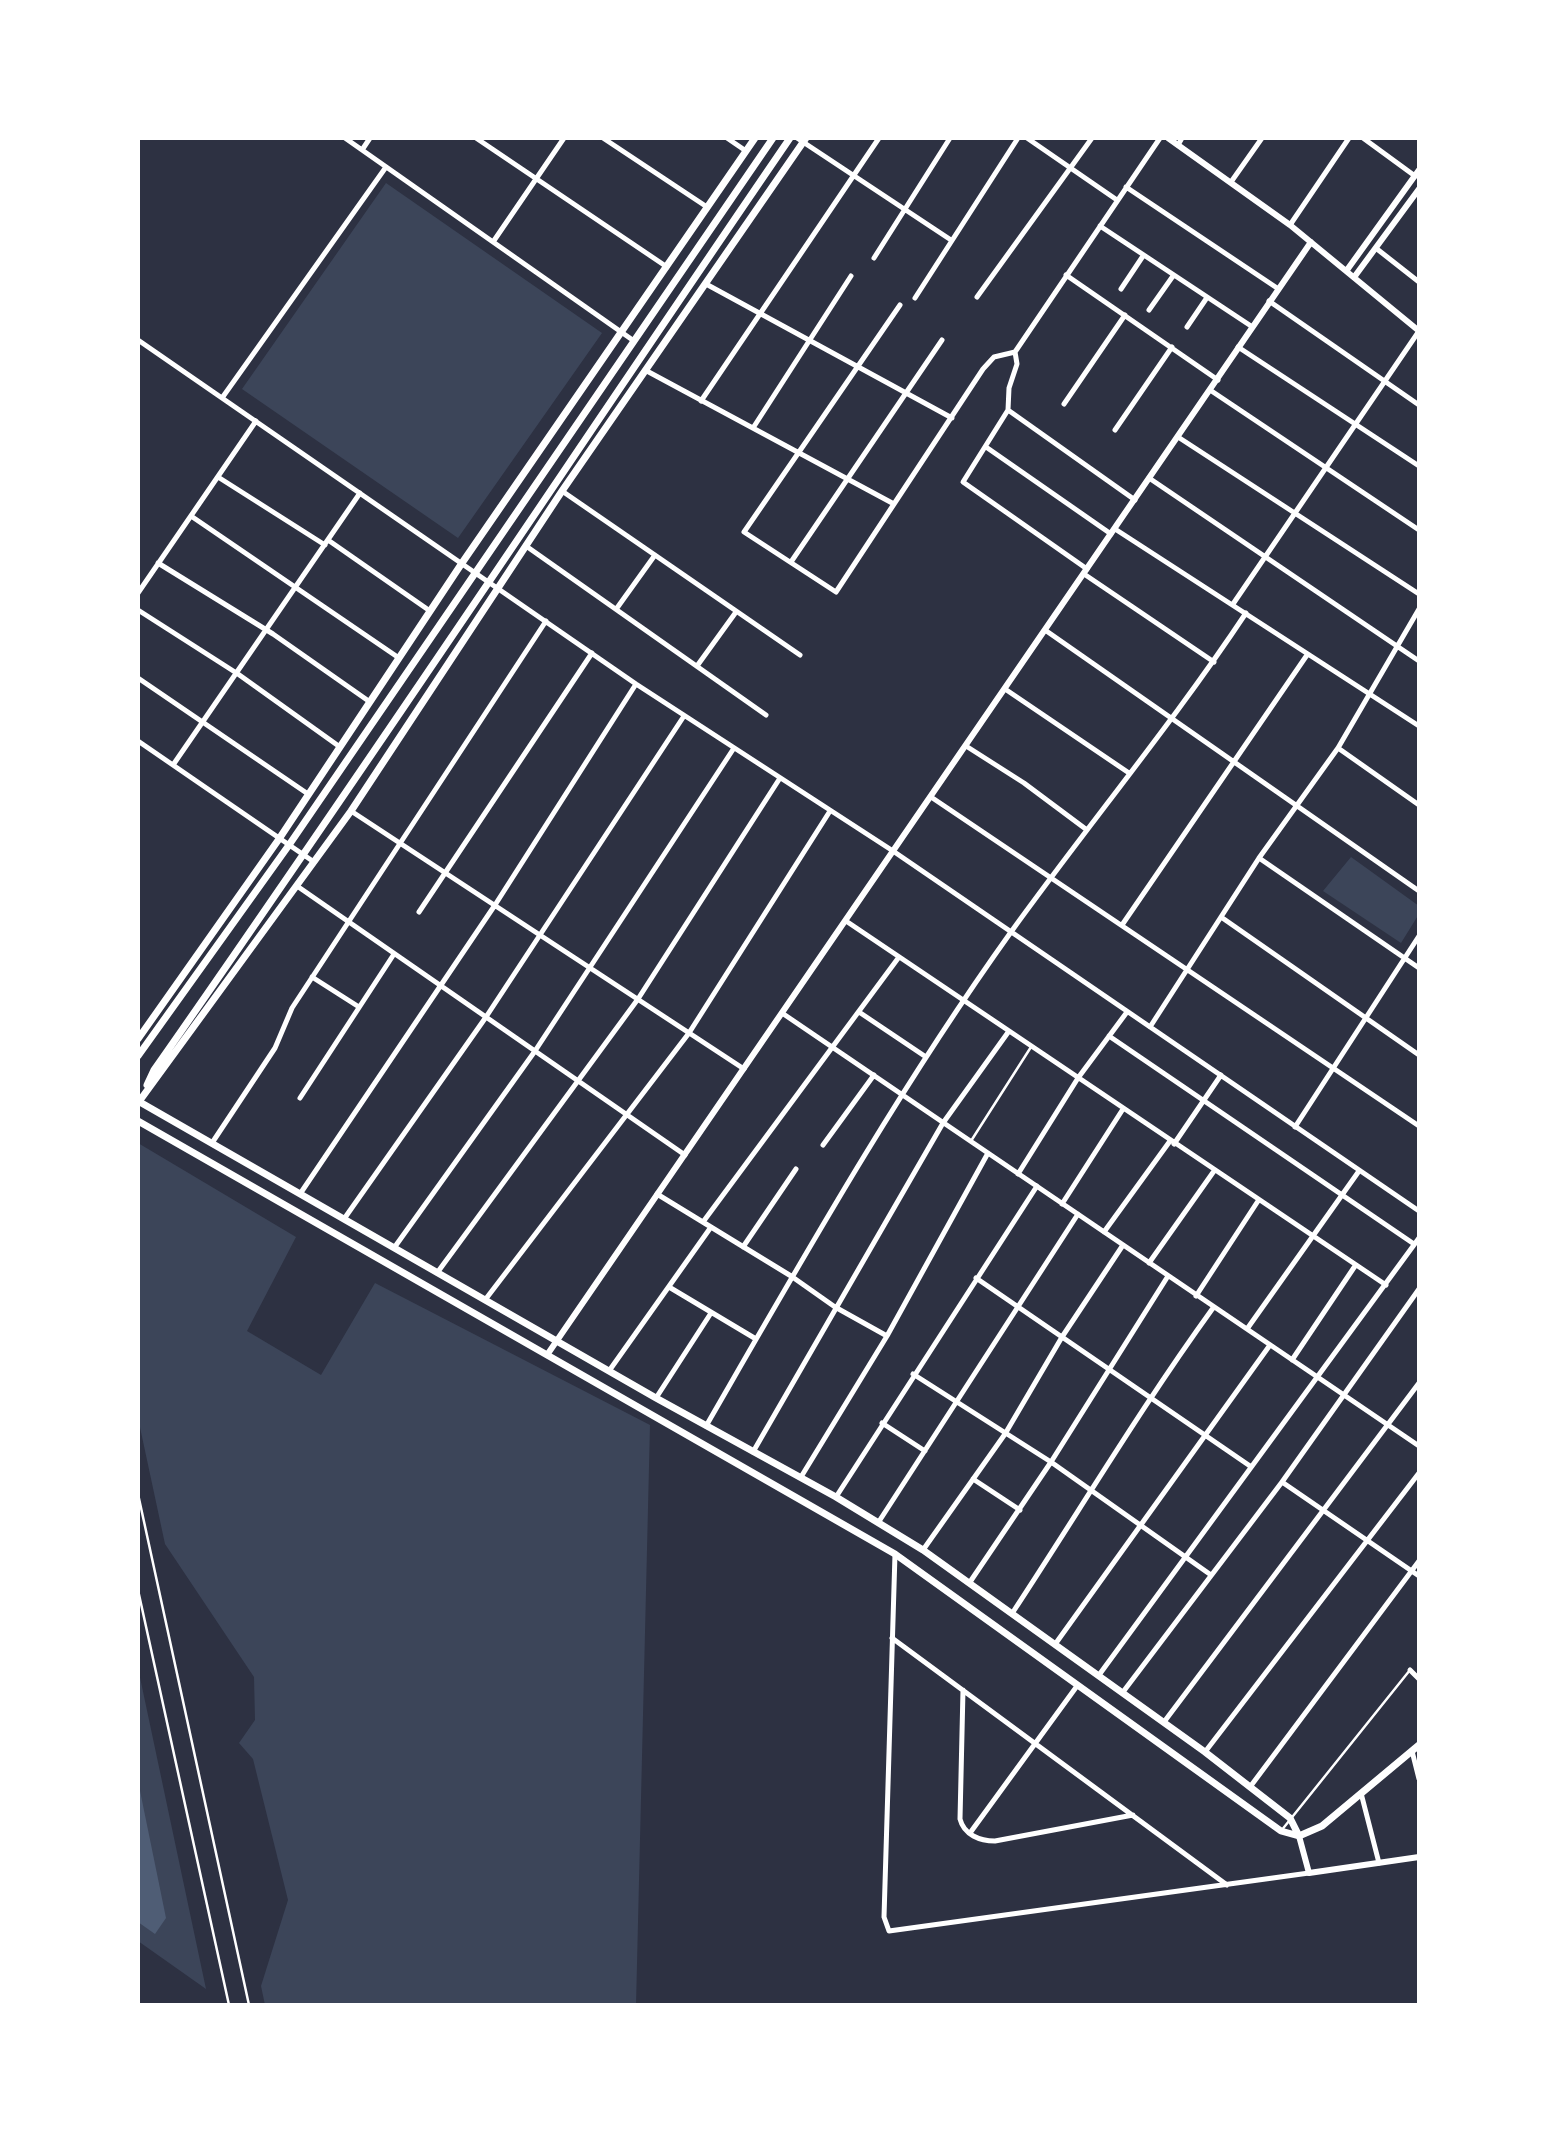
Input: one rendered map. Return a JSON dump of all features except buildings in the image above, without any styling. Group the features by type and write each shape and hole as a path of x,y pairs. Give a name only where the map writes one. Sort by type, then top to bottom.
{"main road":[{"path":"138,1040 279,839 462,563 755,138"},
{"path":"138,1056 289,845 774,138"},
{"path":"139,1102 154,1070 304,856 488,580 790,138"},
{"path":"139,1102 351,811 562,491 802,140"},
{"path":"139,1102 656,1398 801,1477 923,1550 1205,1752 1290,1818 1298,1836"},
{"path":"138,1121 895,1555 1281,1831 1298,1836 1322,1826 1415,1748"}],"street":[{"path":"345,138 634,341"},
{"path":"362,150 370,138"},
{"path":"476,138 667,267"},
{"path":"493,242 564,138"},
{"path":"603,138 707,207"},
{"path":"727,138 746,151"},
{"path":"701,401 878,138"},
{"path":"874,258 950,138"},
{"path":"915,298 1018,138"},
{"path":"1027,138 1117,200"},
{"path":"976,297 1091,138"},
{"path":"1160,138 1015,352 1017,364 1009,388 1008,410 963,482 1214,662"},
{"path":"1168,138 1180,142 1290,225 1419,331 1233,604"},
{"path":"1231,182 1262,138"},
{"path":"1290,225 1349,138"},
{"path":"1347,270 1417,173 1363,138"},
{"path":"802,140 951,240"},
{"path":"222,398 386,167"},
{"path":"1126,187 1277,288"},
{"path":"1355,276 1418,191"},
{"path":"1100,226 1206,299 1251,326"},
{"path":"547,1356 1311,242"},
{"path":"1377,249 1419,282"},
{"path":"1121,289 1143,256"},
{"path":"1066,275 1218,380"},
{"path":"753,428 851,276"},
{"path":"1149,310 1173,276"},
{"path":"706,284 952,418"},
{"path":"1187,327 1206,299"},
{"path":"1269,301 1419,405"},
{"path":"900,304 744,532 836,592 994,357 1015,352"},
{"path":"1064,404 1125,315"},
{"path":"138,340 636,684 893,851 1419,1212"},
{"path":"790,562 942,340"},
{"path":"1115,430 1172,346"},
{"path":"1238,347 1419,466"},
{"path":"645,370 894,504"},
{"path":"1210,390 1419,530"},
{"path":"1008,410 1135,500"},
{"path":"138,593 256,421"},
{"path":"1178,438 1419,594"},
{"path":"986,447 1113,532 1233,604 1419,726"},
{"path":"218,477 326,542 430,611"},
{"path":"1149,478 1419,661"},
{"path":"562,491 800,655"},
{"path":"173,765 360,493"},
{"path":"191,516 399,658"},
{"path":"526,546 766,715"},
{"path":"617,608 655,555"},
{"path":"158,563 267,631 370,702"},
{"path":"1150,1027 1259,858 1338,748 1395,646 1419,609"},
{"path":"138,610 238,674 340,747"},
{"path":"697,666 736,612"},
{"path":"706,1426 790,1276 901,1094 1011,932 1214,662 1246,613"},
{"path":"212,1143 275,1048 292,1008 546,621"},
{"path":"1045,630 1419,891"},
{"path":"419,912 592,653"},
{"path":"1122,925 1307,655"},
{"path":"138,678 309,794"},
{"path":"300,1194 495,905 636,684"},
{"path":"1005,689 1129,773"},
{"path":"344,1219 541,936 684,716"},
{"path":"138,741 314,862"},
{"path":"966,746 1024,783 1087,830"},
{"path":"394,1248 535,1051 734,748"},
{"path":"1338,748 1419,805"},
{"path":"437,1273 580,1082 638,999 780,778"},
{"path":"931,797 1419,1126"},
{"path":"351,811 744,1069"},
{"path":"485,1300 689,1033 830,811"},
{"path":"1259,858 1419,968"},
{"path":"297,886 685,1155"},
{"path":"1221,917 1419,1055"},
{"path":"846,921 1354,1266 1386,1285"},
{"path":"1295,1128 1419,936"},
{"path":"300,1098 394,954"},
{"path":"703,1222 899,957"},
{"path":"312,977 359,1007"},
{"path":"859,1012 926,1057"},
{"path":"1018,1174 1078,1079 1127,1012"},
{"path":"782,1013 1419,1446"},
{"path":"753,1452 943,1123 1009,1031"},
{"path":"1110,1036 1414,1244"},
{"path":"823,1145 874,1075"},
{"path":"1104,1232 1222,1075"},
{"path":"1062,1204 1123,1109"},
{"path":"801,1477 887,1336 988,1153"},
{"path":"743,1247 796,1169"},
{"path":"1149,1263 1214,1171"},
{"path":"1247,1329 1359,1171"},
{"path":"836,1497 1037,1186"},
{"path":"657,1194 835,1307 887,1336"},
{"path":"1196,1296 1258,1200"},
{"path":"878,1523 1078,1214"},
{"path":"609,1371 711,1227"},
{"path":"1099,1675 1419,1238"},
{"path":"923,1550 1005,1434 1062,1337 1123,1245"},
{"path":"1292,1360 1354,1266"},
{"path":"970,1582 1020,1510 1107,1368 1168,1276"},
{"path":"976,1278 1250,1466"},
{"path":"669,1287 756,1339"},
{"path":"1123,1692 1282,1482 1419,1289"},
{"path":"1013,1612 1092,1492 1149,1397 1213,1308"},
{"path":"656,1398 711,1313"},
{"path":"1056,1643 1270,1345"},
{"path":"913,1374 1051,1462 1211,1575"},
{"path":"1164,1722 1419,1383"},
{"path":"882,1423 925,1451"},
{"path":"1205,1752 1419,1473"},
{"path":"973,1479 1020,1510"},
{"path":"1282,1482 1419,1576"},
{"path":"895,1555 884,1917 889,1931 1419,1857"},
{"path":"1250,1787 1419,1561"},
{"path":"892,1638 1228,1885"},
{"path":"1410,1670 1419,1679"},
{"path":"970,1833 1077,1686"},
{"path":"963,1690 960,1819 970,1833 981,1840 995,1840 1133,1815"},
{"path":"1415,1748 1419,1779"},
{"path":"1361,1793 1380,1863"},
{"path":"1298,1836 1309,1873"}],"lane":[{"path":"971,1142 1031,1047"},
{"path":"138,1494 248,2005"},
{"path":"138,1590 229,2005"},
{"path":"1281,1831 1410,1670"}],"shaded area":[{"path":"386,183 602,333 458,538 242,389"},
{"path":"1351,857 1419,906 1419,914 1401,943 1323,891"},
{"path":"138,1143 296,1237 247,1331 321,1375 375,1283 650,1425 636,2005 265,2005 261,1986 288,1900 253,1759 239,1743 255,1720 254,1677 165,1544 138,1418"},
{"path":"138,1668 206,1989 138,1941"},
{"path":"138,1781 166,1918 155,1934 138,1922"}]}
